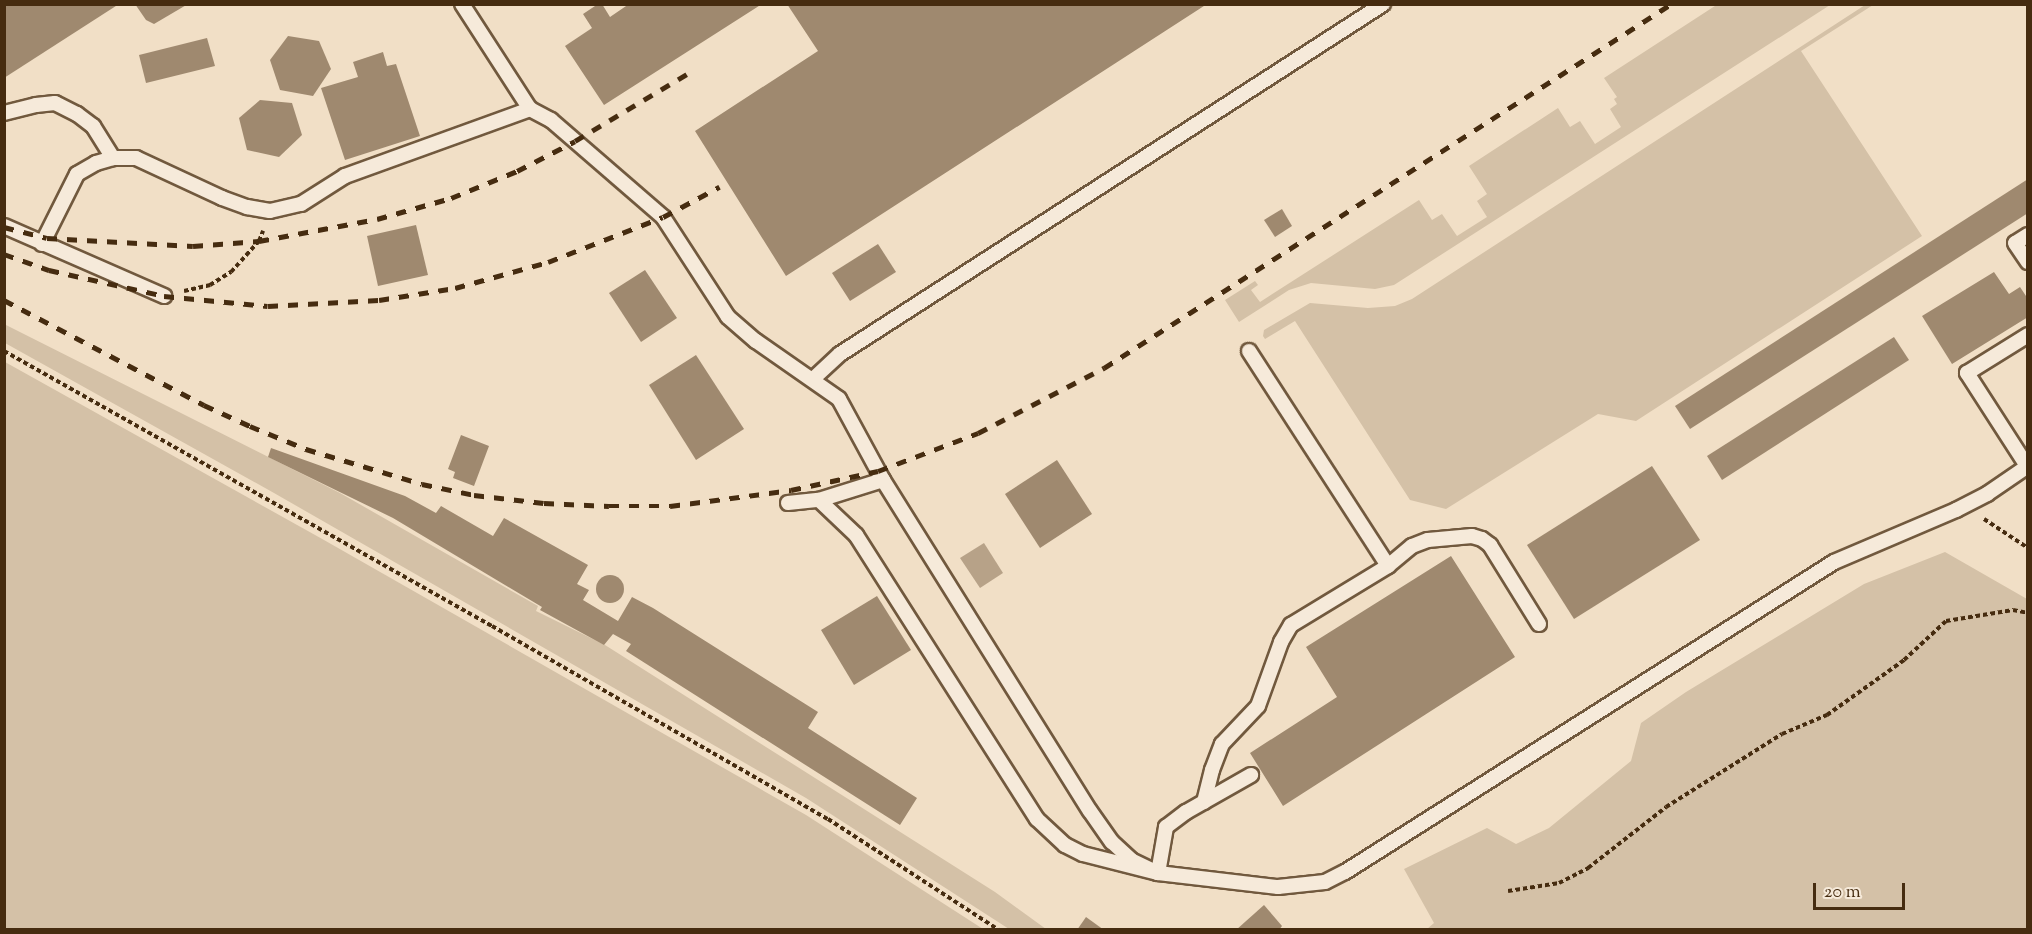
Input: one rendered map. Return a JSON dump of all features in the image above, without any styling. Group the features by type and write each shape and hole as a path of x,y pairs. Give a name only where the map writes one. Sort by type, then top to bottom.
{"lane":[{"path":"462,4 530,109 551,120 663,217 728,317 756,341 839,399 883,480 1090,812 1112,842 1131,860 1158,873"},
{"path":"813,379 840,354 1383,4"},
{"path":"4,113 55,103 77,114 93,126 113,158"},
{"path":"42,244 77,174 96,163 113,158 136,158 222,198 247,207 270,211 301,204 345,176 530,109"},
{"path":"4,226 164,296"},
{"path":"2028,235 2015,243 2028,262"},
{"path":"819,500 855,535 1037,819 1065,846 1083,854 1158,873 1278,887 1325,882 1345,872 1834,562 1964,506 1987,494 2027,466 1967,373 2028,335"},
{"path":"1249,351 1388,566"},
{"path":"788,503 819,500 883,480"},
{"path":"1204,802 1212,770 1222,744 1258,706 1281,642 1291,625 1388,566 1412,546 1428,540 1472,536 1482,539 1490,545 1539,624"},
{"path":"1158,873 1166,827 1251,775"}],"path":[{"path":"164,296 210,285 231,272 259,241 270,211"},
{"path":"4,351 818,813 999,930"},
{"path":"1964,506 2028,548"},
{"path":"1508,891 1559,883 1588,868 1666,807 1782,734 1827,715 1904,660 1946,621 2013,610 2028,614"}],"shaded area":[{"path":"1718,4 1830,5 1394,285 1375,289 1311,283 1289,290 1239,322 1225,300 1255,281 1258,285 1251,290 1260,302 1419,200 1432,220 1442,214 1457,236 1487,217 1477,201 1487,194 1469,166 1558,108 1570,127 1580,121 1595,144 1621,127 1610,109 1617,104 1614,99 1617,97 1604,78"},
{"path":"1865,5 1873,5 1801,51 1922,236 1636,421 1598,414 1446,509 1410,500 1295,321 1265,339 1263,336 1264,330 1310,303 1368,308 1395,306 1412,299"},
{"path":"4,324 340,493 538,606 536,611 605,645 995,892 1046,929 1009,929 806,798 274,493 5,343"},
{"path":"5,362 324,540 806,815 983,929 5,929"},
{"path":"984,543 1003,573 980,588 960,558"},
{"path":"1945,552 2027,599 2027,929 1427,929 1434,923 1404,869 1487,828 1516,844 1549,828 1631,761 1641,723 1686,692 1864,584"}],"building":[{"path":"4,4 119,4 4,78"},
{"path":"135,4 188,4 154,24 146,20"},
{"path":"598,4 602,4 610,17 629,4 762,4 604,105 565,46 592,28 583,14"},
{"path":"787,4 1207,4 786,276 695,131 818,51"},
{"path":"288,36 319,41 331,69 313,96 280,90 270,60"},
{"path":"207,38 215,66 146,83 139,55"},
{"path":"383,52 387,66 396,64 420,136 345,160 321,88 358,77 353,62"},
{"path":"260,100 292,103 302,135 279,157 247,150 239,118"},
{"path":"2028,179 2028,213 1690,429 1675,406"},
{"path":"1282,209 1292,226 1275,237 1264,220"},
{"path":"416,225 428,275 378,286 367,236"},
{"path":"878,244 896,272 850,301 832,273"},
{"path":"645,270 677,318 641,342 609,293"},
{"path":"1994,272 2009,294 2020,287 2028,299 2028,317 1952,364 1922,316"},
{"path":"1894,337 1909,360 1722,480 1707,456"},
{"path":"696,355 744,429 696,460 649,385"},
{"path":"461,435 489,446 474,486 453,478 455,472 448,469"},
{"path":"271,448 405,496 436,513 441,506 493,536 504,518 588,565 577,584 589,590 583,600 618,621 632,597 653,608 818,712 808,728 917,798 900,825 626,651 631,644 613,634 604,645 540,610 542,607 393,518 268,457"},
{"path":"1057,460 1092,514 1040,548 1005,494"},
{"path":"1652,466 1700,540 1574,619 1527,545"},
{"path":"1451,556 1515,657 1283,806 1250,753 1337,697 1306,647"},
{"path":"610,575 620,579 624,589 620,599 610,603 600,599 596,589 600,579"},
{"path":"877,596 911,650 854,685 821,630"},
{"path":"1264,905 1282,926 1279,930 1236,930"},
{"path":"1086,917 1104,930 1077,930"}],"railway":[{"path":"4,300 204,405 250,426 306,449 422,484 474,495 544,503 609,506 670,506 791,490 878,471 978,433 1104,368 1671,4"},
{"path":"4,227 47,238 193,246 259,241 377,219 451,198 517,171 575,141 692,71"},
{"path":"4,254 49,270 164,296 268,306 379,300 455,288 548,262 663,217 719,187"}]}
